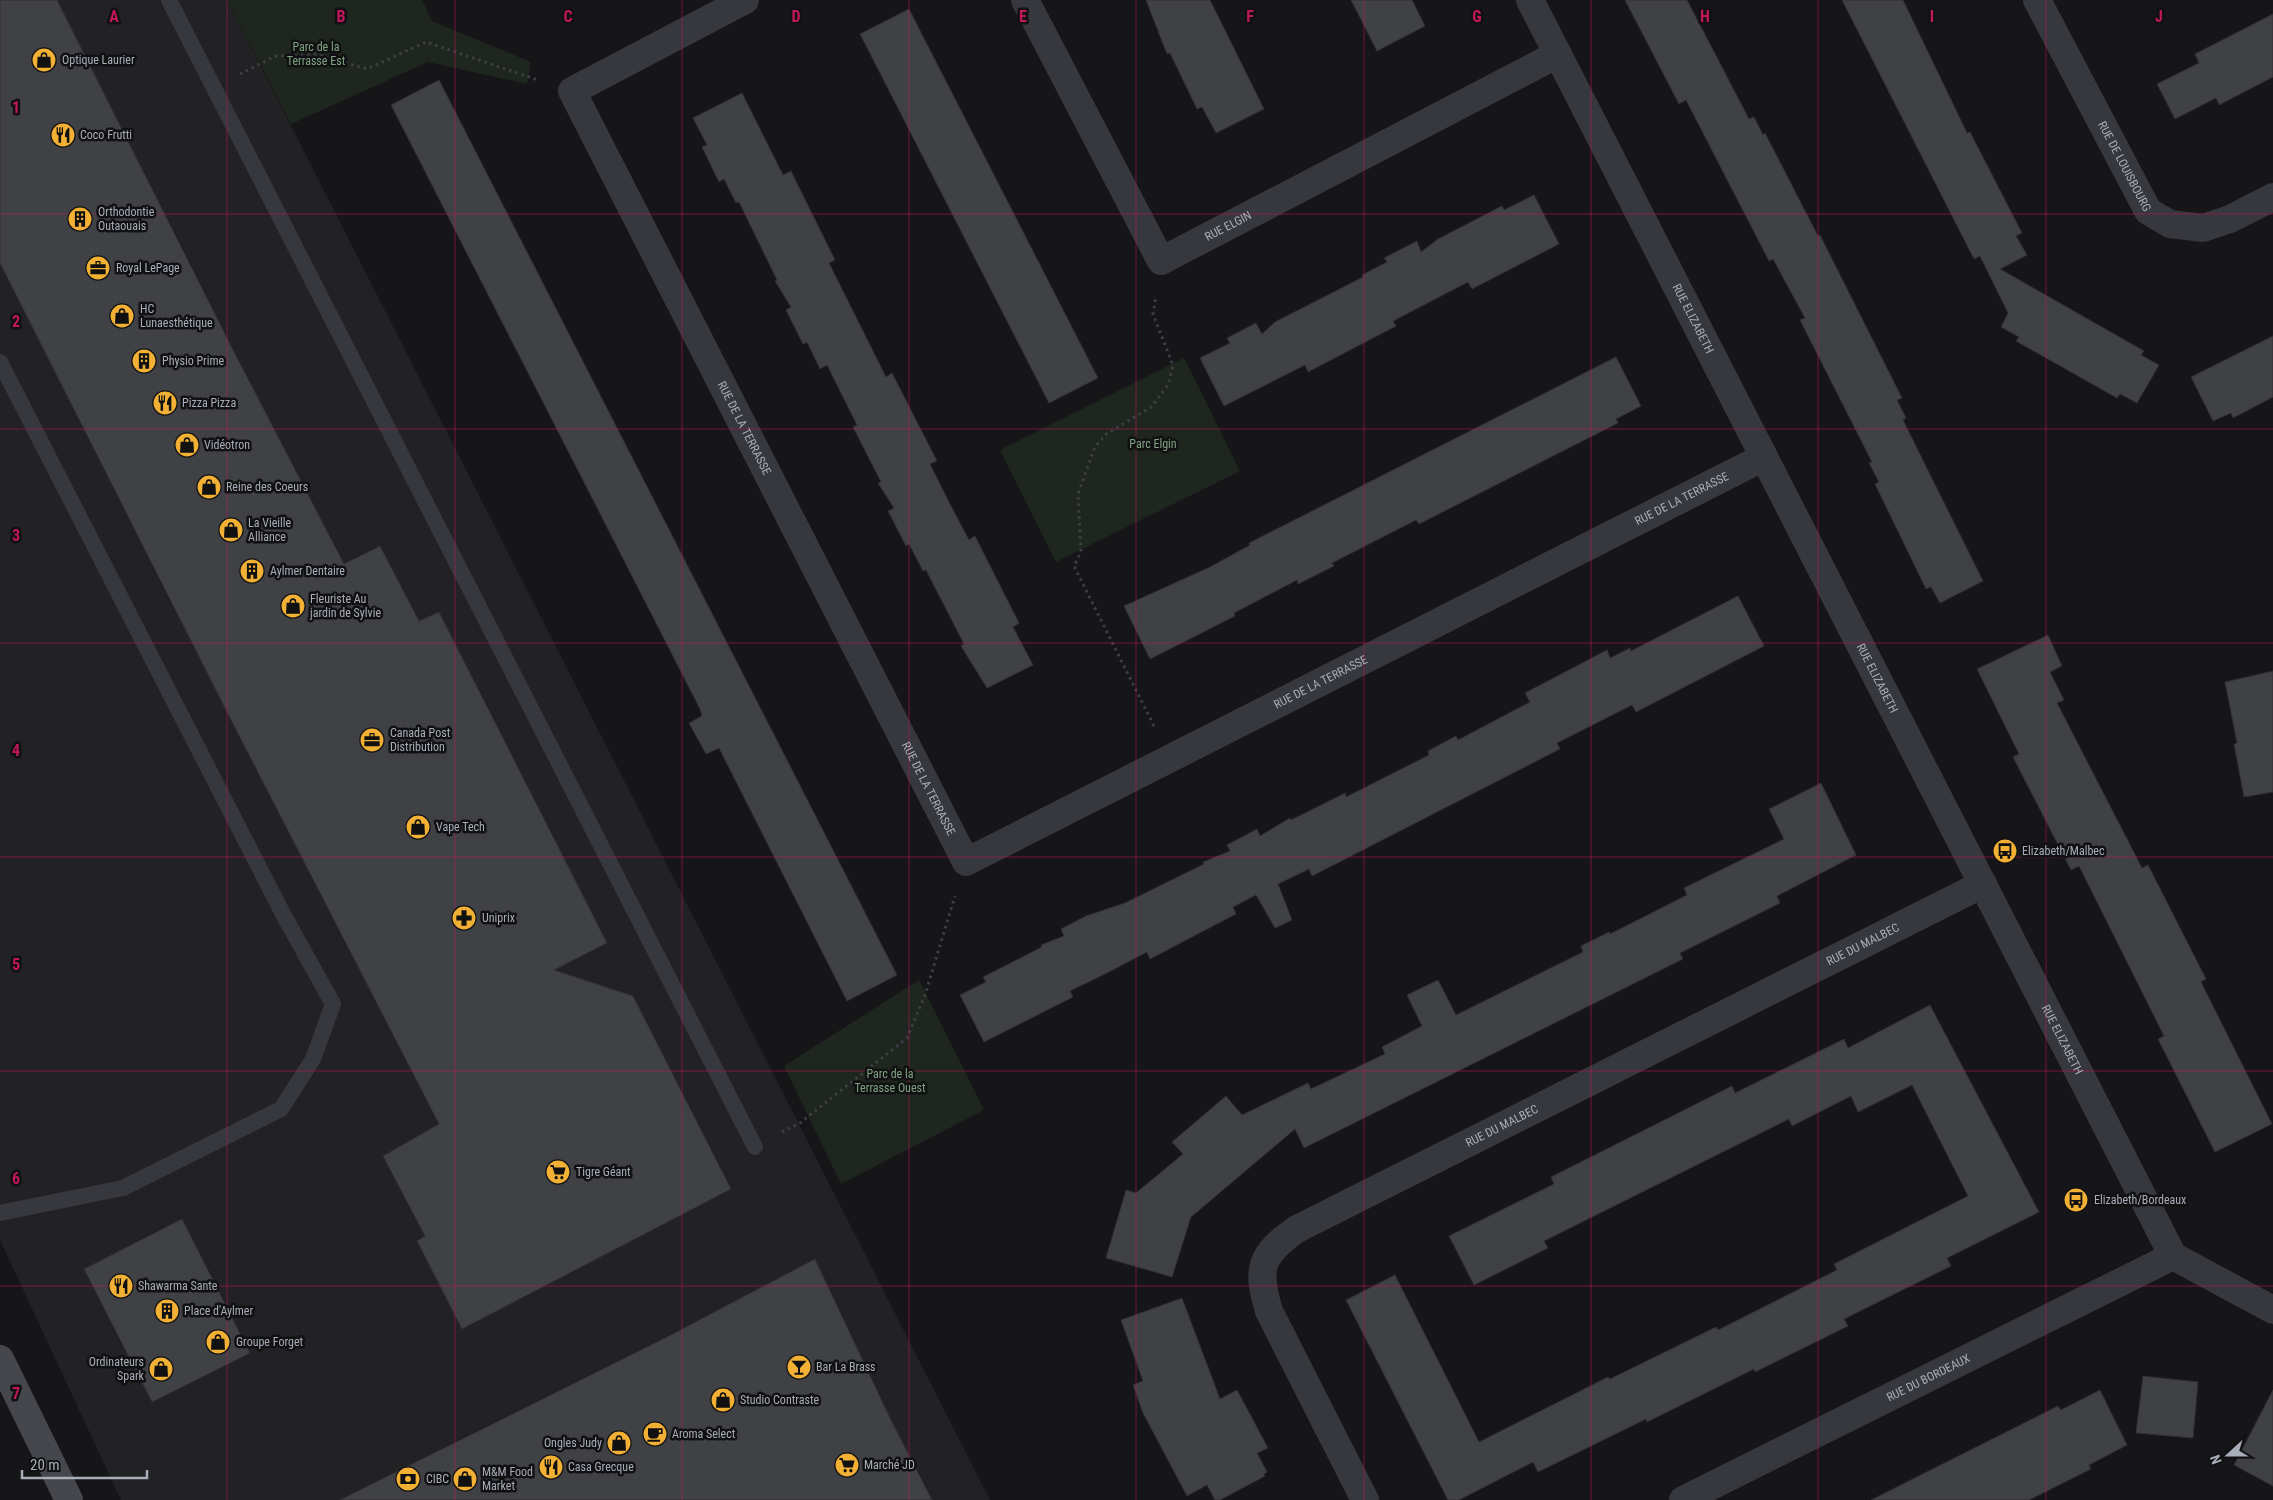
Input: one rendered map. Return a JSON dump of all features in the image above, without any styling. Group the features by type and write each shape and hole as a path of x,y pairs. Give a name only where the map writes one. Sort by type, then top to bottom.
{"main road":[{"path":"0,1359 69,1500"}],"street":[{"path":"572,91 745,0"},
{"path":"1024,0 1161,261"},
{"name":"RUE ELIZABETH","path":"1530,0 2173,1256"},
{"name":"RUE DE LOUISBOURG","path":"2037,0 2148,211 2170,224 2203,228 2230,219 2273,197"},
{"name":"RUE ELGIN","path":"1161,261 1558,54"},
{"name":"RUE DE LA TERRASSE","path":"572,91 966,862 1764,456"},
{"name":"RUE DU MALBEC","path":"1366,1500 1269,1311 1261,1285 1264,1262 1275,1244 1297,1229 1983,884"},
{"path":"2173,1256 2273,1310"},
{"name":"RUE DU BORDEAUX","path":"1682,1500 2173,1256"}],"lane":[{"path":"169,0 755,1147"},
{"path":"0,362 283,914 333,1004 313,1059 281,1109 123,1188 0,1213"}],"path":[{"path":"213,87 276,56 315,54 367,69 426,42 572,91"},
{"path":"1161,261 1153,314 1173,366 1168,386 1151,407 1105,435 1095,447 1078,494 1081,552 1074,566 1170,758"},
{"path":"755,1147 800,1123 907,1038 925,995 966,862"}],"shaded area":[{"path":"0,0 227,0 990,1500 121,1500 0,1240"}],"green space":[{"name":"Parc de la Terrasse Est","path":"227,0 422,0 432,21 531,62 527,84 428,62 291,124"},
{"name":"Parc Elgin","path":"1184,358 1240,471 1056,562 1000,450"},
{"name":"Parc de la Terrasse Ouest","path":"919,980 984,1110 841,1184 784,1066"}],"building":[{"path":"0,0 57,0 230,344 344,564 380,546 419,621 439,612 607,943 554,970 633,996 731,1189 462,1329 417,1241 425,1236 383,1156 439,1124 230,718 0,263"},
{"path":"1146,0 1210,0 1264,109 1216,133 1202,107 1197,109 1170,53 1167,54"},
{"path":"1351,0 1412,0 1425,26 1377,51"},
{"path":"1625,0 1687,0 1749,119 1754,117 1763,135 1765,133 1818,236 1820,235 1902,398 1897,400 1906,418 1903,420 1983,581 1940,603 1931,587 1926,589 1875,484 1879,482 1869,463 1872,462 1800,320 1805,318 1773,259 1769,261 1686,100 1679,104"},
{"path":"1842,0 1903,0 1967,133 1970,132 2022,233 2016,236 2027,255 2000,269 2144,351 2141,355 2159,365 2137,403 2120,394 2117,398 2016,341 2019,337 2001,327 2008,313 1980,256 1974,259"},
{"path":"909,9 1098,378 1049,403 860,34"},
{"path":"2273,14 2273,77 2219,105 2216,98 2175,119 2157,84 2199,63 2195,54"},
{"path":"439,80 897,975 847,1001 719,748 706,754 689,723 702,716 700,709 391,105"},
{"path":"742,93 783,175 791,171 835,260 829,263 886,377 892,373 937,461 930,464 949,502 969,540 975,536 1019,623 1013,627 1033,665 987,688 961,646 964,644 926,570 923,571 909,544 906,546 888,511 894,508 878,483 881,482 853,427 857,425 827,365 820,369 807,342 803,344 786,310 791,307 775,281 777,280 739,202 736,203 724,179 719,182 702,147 707,145 693,118"},
{"path":"1534,195 1559,244 1472,289 1468,282 1393,321 1396,326 1308,372 1305,365 1224,406 1200,358 1230,343 1227,338 1256,323 1262,334 1275,322 1363,277 1362,275 1387,262 1384,258 1417,241 1421,252 1438,239 1502,206 1504,210"},
{"path":"2273,336 2273,397 2233,418 2231,413 2213,421 2191,377"},
{"path":"1616,357 1641,406 1616,419 1618,423 1419,524 1416,520 1332,563 1334,566 1298,584 1297,580 1234,613 1235,616 1150,659 1124,606 1210,567 1250,545 1249,543"},
{"path":"1738,596 1764,646 1636,712 1632,705 1557,743 1560,749 1312,876 1309,869 1278,884 1292,920 1275,928 1256,895 1233,907 1236,914 1150,959 1147,952 1070,991 1073,997 984,1042 960,995 986,982 983,977 1042,947 1041,945 1064,936 1061,929 1086,916 1125,903 1204,864 1203,862 1230,851 1227,845 1257,829 1260,836 1290,818 1291,820 1345,793 1346,797 1429,755 1428,751 1456,736 1458,740 1530,702 1525,693 1607,650 1610,658 1630,648 1631,651"},
{"path":"2048,635 2062,666 2050,672 2064,700 2057,703 2142,868 2148,865 2206,979 2201,982 2272,1124 2215,1152 2158,1039 2164,1036 2079,866 2071,870 2013,757 2019,754 1977,669"},
{"path":"2273,671 2273,792 2244,797 2234,744 2237,743 2225,682"},
{"path":"1821,783 1856,855 1777,896 1780,903 1680,953 1683,959 1304,1148 1295,1129 1191,1217 1172,1277 1106,1258 1126,1190 1136,1193 1183,1154 1172,1142 1226,1096 1242,1115 1308,1083 1311,1089 1385,1054 1382,1047 1422,1026 1407,995 1438,980 1456,1015 1583,952 1581,946 1609,932 1610,934 1687,895 1684,888 1784,839 1769,809"},
{"path":"1930,1005 2039,1212 1947,1258 1951,1266 1844,1319 1848,1326 1755,1372 1754,1369 1647,1422 1646,1419 1538,1472 1533,1462 1459,1500 1448,1500 1346,1300 1395,1275 1479,1442 1608,1377 1610,1379 1716,1327 1718,1330 1837,1270 1834,1264 1968,1196 1912,1085 1858,1112 1851,1096 1792,1126 1789,1119 1544,1241 1548,1248 1474,1285 1449,1236 1554,1184 1551,1177 1732,1086 1735,1093 1844,1039 1848,1048"},
{"name":"Place d'Aylmer","path":"182,1219 250,1353 152,1402 84,1269"},
{"path":"815,1259 890,1418 932,1500 340,1500 665,1338"},
{"path":"1182,1298 1220,1399 1237,1390 1268,1448 1257,1453 1267,1472 1264,1474 1265,1476 1220,1500 1215,1500 1207,1485 1187,1496 1143,1413 1133,1385 1143,1381 1121,1320"},
{"path":"2143,1376 2198,1382 2193,1438 2136,1433"},
{"path":"2100,1390 2127,1445 2089,1465 2091,1469 2029,1500 1871,1500 2058,1406 2061,1410"},
{"path":"2273,1390 2273,1486 2234,1465"}],"place":[{"name":"Optique Laurier","path":"44,60"},
{"name":"Coco Frutti","path":"63,135"},
{"name":"Orthodontie Outaouais","path":"80,219"},
{"name":"Royal LePage","path":"98,268"},
{"name":"HC Lunaesthétique","path":"122,316"},
{"name":"Physio Prime","path":"144,361"},
{"name":"Pizza Pizza","path":"165,403"},
{"name":"Vidéotron","path":"187,445"},
{"name":"Reine des Coeurs","path":"209,487"},
{"name":"La Vieille Alliance","path":"231,530"},
{"name":"Aylmer Dentaire","path":"252,571"},
{"name":"Fleuriste Au jardin de Sylvie","path":"293,606"},
{"name":"Canada Post Distribution","path":"372,740"},
{"name":"Vape Tech","path":"418,827"},
{"name":"Elizabeth/Malbec","path":"2005,851"},
{"name":"Uniprix","path":"464,918"},
{"name":"Tigre Géant","path":"558,1172"},
{"name":"Elizabeth/Bordeaux","path":"2076,1200"},
{"name":"Shawarma Sante","path":"121,1286"},
{"name":"Place d'Aylmer","path":"167,1311"},
{"name":"Groupe Forget","path":"218,1342"},
{"name":"Bar La Brass","path":"799,1367"},
{"name":"Ordinateurs Spark","path":"161,1369"},
{"name":"Studio Contraste","path":"723,1400"},
{"name":"Aroma Select","path":"655,1434"},
{"name":"Ongles Judy","path":"619,1443"},
{"name":"Marché JD","path":"847,1465"},
{"name":"Casa Grecque","path":"551,1467"},
{"name":"CIBC","path":"408,1479"},
{"name":"M&M Food Market","path":"465,1479"}]}
